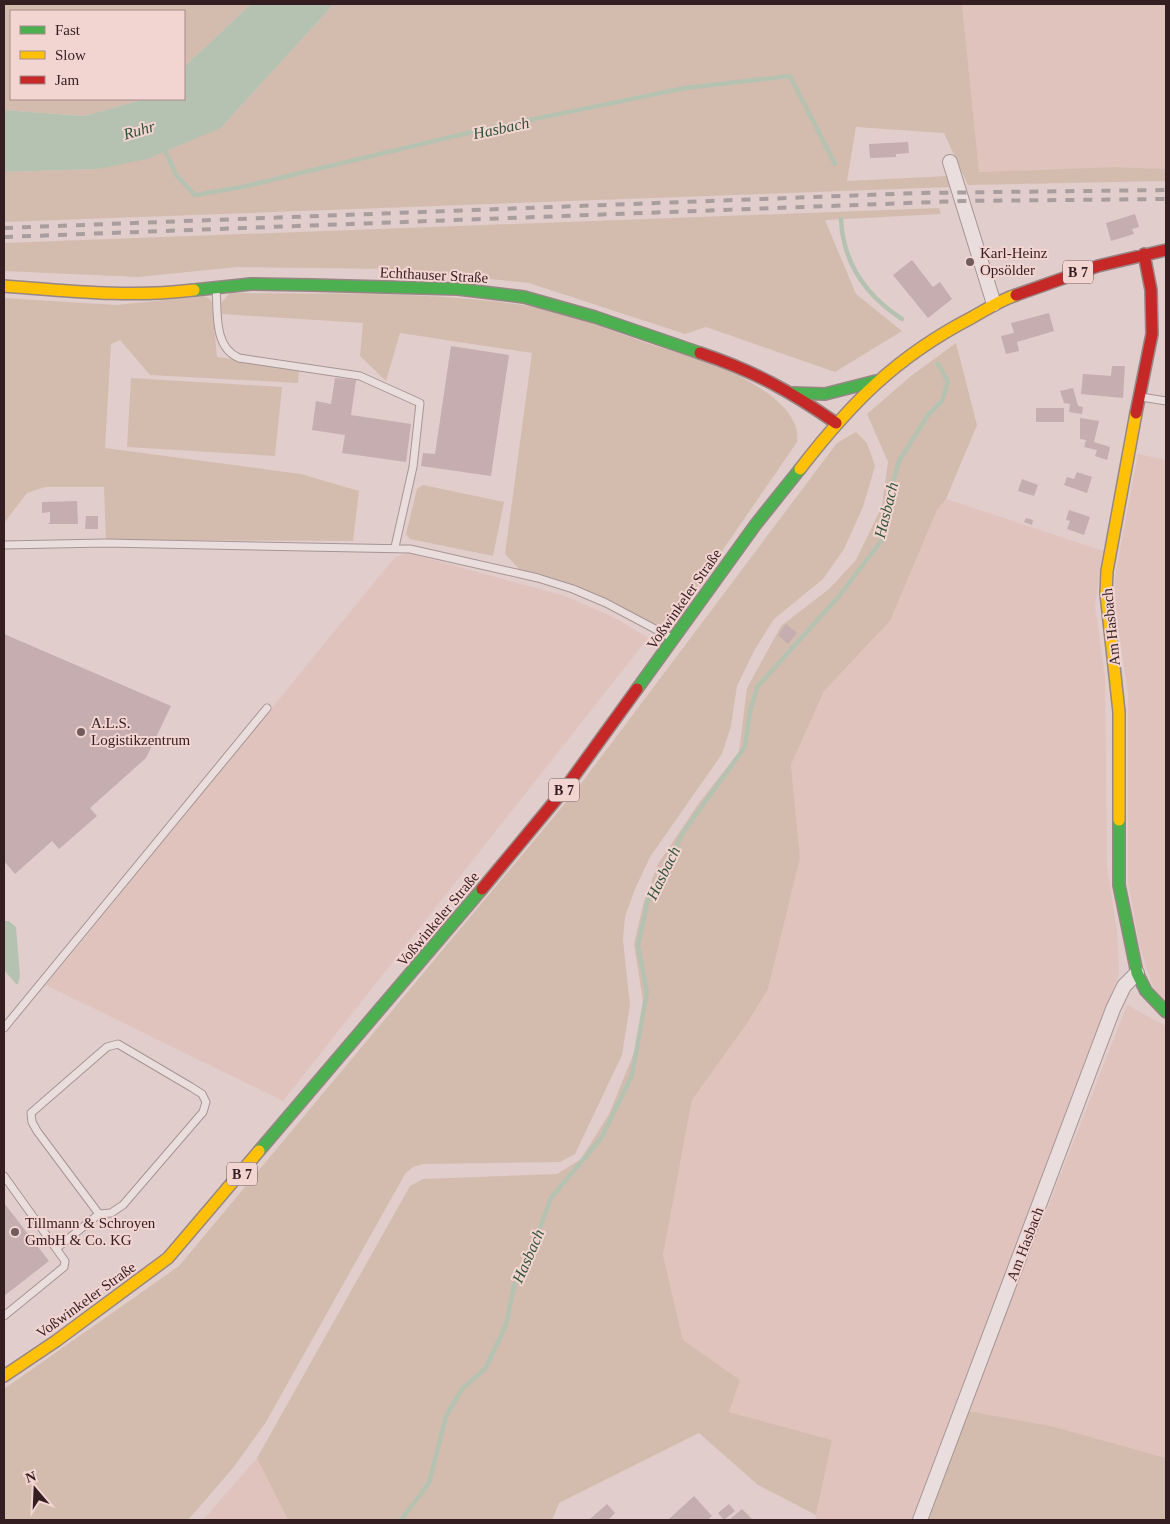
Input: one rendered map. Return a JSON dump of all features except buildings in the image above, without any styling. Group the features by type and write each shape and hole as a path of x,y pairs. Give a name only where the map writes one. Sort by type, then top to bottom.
{"main road":[{"name":"B 7","path":"836,423 878,380 911,354 994,304 1052,280 1144,254 1166,250"},
{"name":"Am Hasbach","path":"1144,254 1151,290 1153,326 1138,397 1107,571 1106,593 1119,712 1119,885 1137,973 1146,991 1166,1012"},
{"name":"Echthauser Straße","path":"4,286 121,296 151,295 251,284 458,289 524,297 595,317 718,358 765,377 793,393 836,423"},
{"path":"793,393 825,394 878,380"},
{"name":"Voßwinkeler Straße","path":"4,1376 56,1341 168,1258 439,942 564,790 756,524 836,423"}],"street":[{"path":"950,162 994,304"},
{"name":"Am Hasbach","path":"920,1520 1113,1009 1124,986 1137,973"}],"lane":[{"path":"216,287 220,334 225,349 230,354 239,358 360,376 420,403 413,467 395,547"},
{"path":"1138,397 1166,401"},
{"path":"4,545 87,543 395,547 410,549 538,578 606,603 674,639"},
{"path":"4,1028 267,708"},
{"path":"57,1248 99,1214 110,1213 123,1205 203,1112 206,1102 202,1094 118,1044 108,1047 31,1112 37,1131 99,1214"},
{"path":"4,1176 66,1261 64,1267 4,1316"}],"shaded area":[{"path":"4,4 251,4 185,66 185,10 10,10 10,100 141,100 84,116 4,110"},
{"path":"334,4 962,4 979,172 1115,167 1166,169 1166,181 968,185 944,133 856,127 847,181 947,176 950,187 4,222 4,172 98,169 221,128"},
{"path":"962,4 1166,4 1166,169 1115,167 979,172"},
{"path":"939,208 941,214 825,220 856,294 902,331 835,372 706,327 685,334 529,283 391,269 237,267 138,277 4,271 4,243"},
{"path":"230,293 373,294 445,297 516,304 550,311 702,360 740,376 784,407 790,415 797,432 797,442 676,618 665,624 651,624 593,594 557,580 521,571 505,554 532,353 400,333 386,381 360,356 363,323 222,314 221,303"},
{"path":"204,296 210,299 212,303 217,357 299,368 298,383 150,375 120,340 111,344 105,448 301,474 359,491 353,541 106,540 104,487 45,487 27,493 4,523 4,298 116,305"},
{"path":"956,343 977,425 946,499 937,510 890,621 824,691 791,765 800,858 768,989 748,1022 692,1100 663,1255 683,1340 740,1380 729,1412 832,1440 816,1515 758,1485 699,1433 559,1503 552,1520 288,1520 257,1458 410,1186 423,1179 557,1174 581,1159 609,1114 636,1048 643,1001 634,944 644,901 658,864 699,803 739,752 747,688 781,626 829,589 856,560 882,506 888,462 867,414 911,376"},
{"path":"131,378 282,387 275,456 127,447"},
{"path":"856,432 867,443 875,466 863,507 844,549 823,579 774,619 754,651 737,686 731,726 722,754 650,857 635,889 625,917 623,940 630,1005 622,1055 575,1154 560,1162 423,1164 413,1167 405,1174 266,1422 233,1468 188,1520 4,1520 4,1389 179,1266 577,789 837,443"},
{"path":"1138,454 1166,460 1166,1002 1153,987 1140,948 1128,882 1128,693 1116,613 1115,576"},
{"path":"423,485 504,502 493,556 410,539 406,534 417,489"},
{"path":"946,499 1103,551 1095,606 1105,676 1107,866 1117,931 1119,973 914,1520 815,1520 832,1440 729,1412 740,1380 683,1340 663,1255 692,1100 748,1022 768,989 800,858 791,765 824,691 890,621 937,510"},
{"path":"408,553 565,596 617,619 648,638 283,1101 46,985 395,557"},
{"path":"1127,1005 1166,1026 1166,1458 1051,1426 968,1411"},
{"path":"968,1411 1051,1426 1166,1458 1166,1520 923,1520"},
{"path":"257,1458 288,1520 203,1520"}],"water":[{"name":"Ruhr","path":"251,4 334,4 221,128 147,159 98,169 4,172 4,110 84,116 141,100 185,100 185,66"},
{"path":"4,921 9,921 16,927 20,976 18,984 4,970"}],"waterway":[{"name":"Hasbach","path":"164,148 176,175 195,195 242,187 472,132 685,88 790,76 835,164"},
{"name":"Hasbach","path":"841,219 846,250 858,276 877,299 902,319"},
{"name":"Hasbach","path":"401,1520 429,1483 446,1416 462,1389 485,1369 506,1325 514,1286 529,1257 551,1198 602,1137 632,1075 647,992 638,945 648,900 684,831 745,747 750,711 758,686 840,595 881,541 884,515 899,461 928,415 942,401 948,382 938,364"}],"railway":[{"path":"4,228 918,193 1166,190"},
{"path":"4,237 962,201 1166,199"}],"traffic: fast":[{"path":"194,290 251,284 312,285 458,289 524,297 595,317 700,353"},
{"path":"793,393 825,394 876,381"},
{"path":"637,689 756,524 800,469"},
{"path":"1119,820 1119,885 1137,973 1146,991 1166,1012"},
{"path":"259,1151 482,889"}],"traffic: slow":[{"path":"4,286 122,294 194,290"},
{"path":"800,469 838,423 876,383 897,366 944,333 999,302 1016,295"},
{"path":"1119,820 1119,712 1106,593 1107,571 1136,413"},
{"path":"4,1376 56,1341 168,1258 259,1151"}],"traffic: jam":[{"path":"1016,295 1098,266 1166,250"},
{"path":"1136,413 1152,334 1151,290 1144,254"},
{"path":"700,353 738,367 771,383 836,423"},
{"path":"482,889 564,790 637,689"}],"place":[{"name":"Karl-Heinz Opsölder","path":"970,262"},
{"name":"A.L.S. Logistikzentrum","path":"81,732"},
{"name":"Tillmann & Schroyen GmbH & Co. KG","path":"15,1232"}]}
